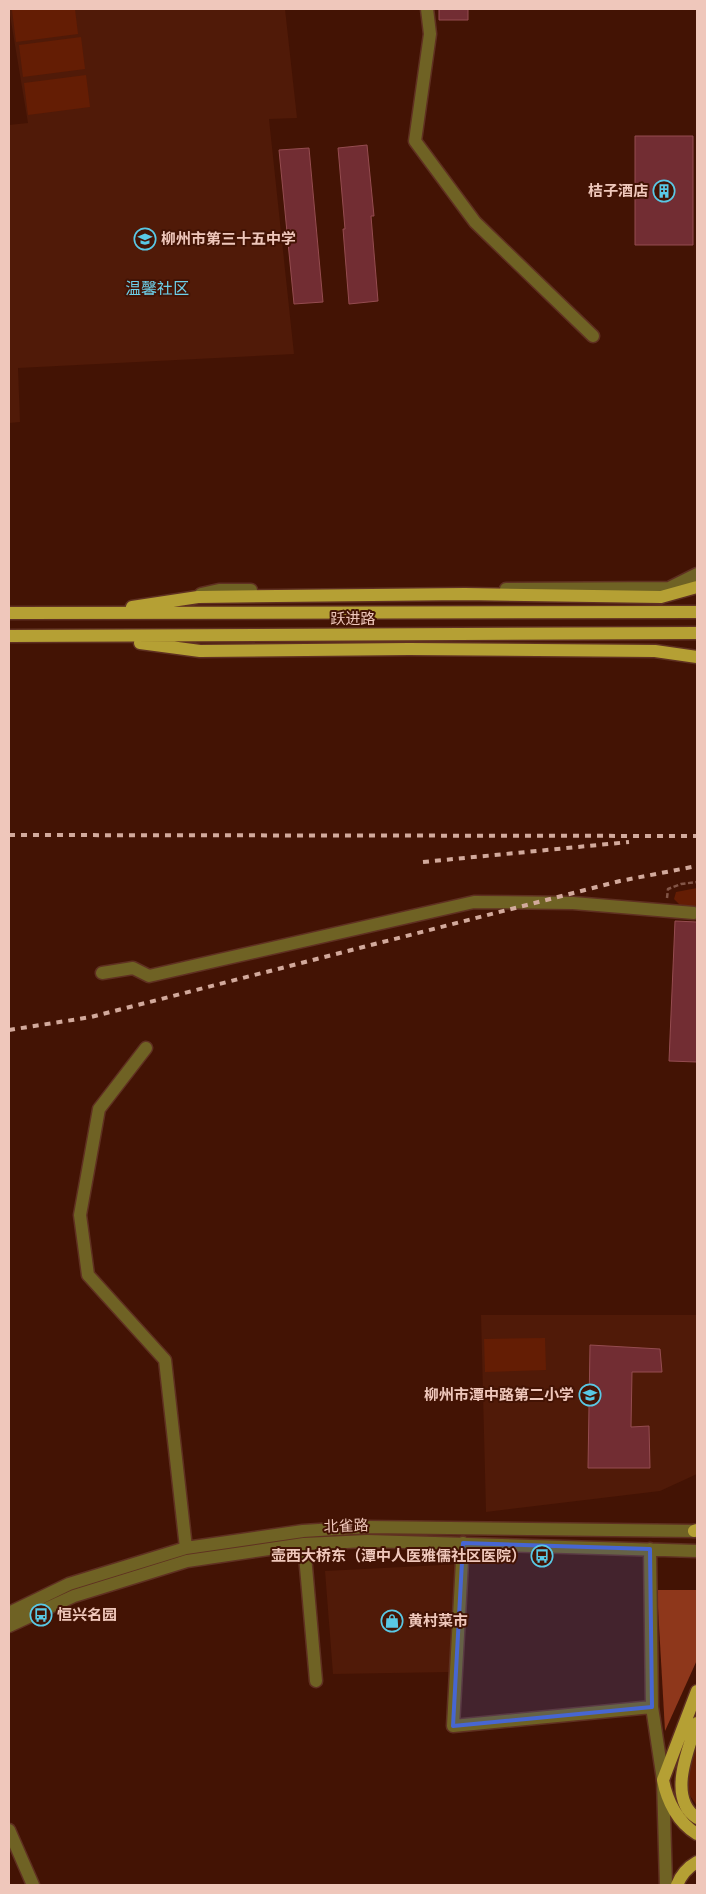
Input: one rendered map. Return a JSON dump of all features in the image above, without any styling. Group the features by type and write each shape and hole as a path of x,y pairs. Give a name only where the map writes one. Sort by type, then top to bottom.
{"main road":[{"path":"88,614 198,597 465,594 661,597 697,588"},
{"name":"跃进路","path":"9,613 697,612"},
{"name":"跃进路","path":"9,636 697,633"},
{"path":"88,637 200,651 409,649 655,651 697,657"},
{"path":"697,1691 663,1780 665,1792 676,1813 686,1828 697,1834"},
{"path":"697,1723 682,1772 680,1790 686,1804 694,1817 697,1818"},
{"path":"677,1885 690,1866 697,1862"}],"street":[{"path":"427,9 430,34 415,141 475,222 593,336"},
{"path":"88,614 219,590 669,588 697,574"},
{"path":"102,973 133,968 149,976 474,902 573,903 694,913"},
{"path":"146,1048 99,1109 80,1214 88,1275 165,1360 186,1548"},
{"name":"北雀路","path":"9,1612 69,1584 186,1548 303,1531 367,1527 696,1531"},
{"name":"北雀路","path":"9,1626 74,1596 187,1561 304,1544 367,1541 697,1551"},
{"path":"463,1543 453,1726 652,1707"},
{"path":"304,1544 316,1681"},
{"path":"650,1549 652,1707 663,1780 666,1885"},
{"path":"9,1830 33,1885"}],"highlighted area":[{"path":"463,1543 650,1549 652,1707 453,1726"}],"shaded area":[{"name":"柳州市第三十五中学","path":"9,9 285,9 297,118 269,119 294,354 18,368 20,422 9,423 9,125 28,123"},
{"path":"75,9 78,34 16,42 12,10"},
{"path":"81,37 85,69 23,77 19,45"},
{"path":"86,75 90,107 28,115 24,83"},
{"path":"697,888 697,907 681,906 674,899 676,892"},
{"name":"柳州市潭中路第二小学","path":"481,1315 697,1315 697,1474 660,1491 486,1512"},
{"path":"545,1338 546,1370 485,1372 484,1339"},
{"name":"黄村菜市","path":"461,1564 451,1672 333,1674 325,1571"},
{"path":"657,1590 697,1590 697,1660 665,1731"},
{"path":"697,1741 697,1806 685,1788 689,1764"}],"building":[{"path":"439,9 468,9 468,20 439,20"},
{"name":"桔子酒店","path":"635,136 693,136 693,245 635,245"},
{"path":"367,145 374,216 371,216 378,301 349,304 338,148"},
{"path":"309,148 323,302 294,304 279,150"},
{"path":"675,921 697,922 697,1062 669,1061"},
{"path":"590,1345 660,1349 662,1372 632,1372 631,1427 649,1426 650,1468 588,1468"}],"railway":[{"path":"9,835 697,836"},
{"path":"423,862 629,842"},
{"path":"9,1030 91,1017 620,881 697,866"}],"place":[{"name":"桔子酒店","path":"664,191"},
{"name":"柳州市第三十五中学","path":"145,239"},
{"name":"柳州市潭中路第二小学","path":"590,1395"},
{"name":"壶西大桥东（潭中人医雅儒社区医院）","path":"542,1556"},
{"name":"恒兴名园","path":"41,1615"},
{"name":"黄村菜市","path":"392,1621"}],"district":[{"name":"温馨社区","path":"157,288"}]}
